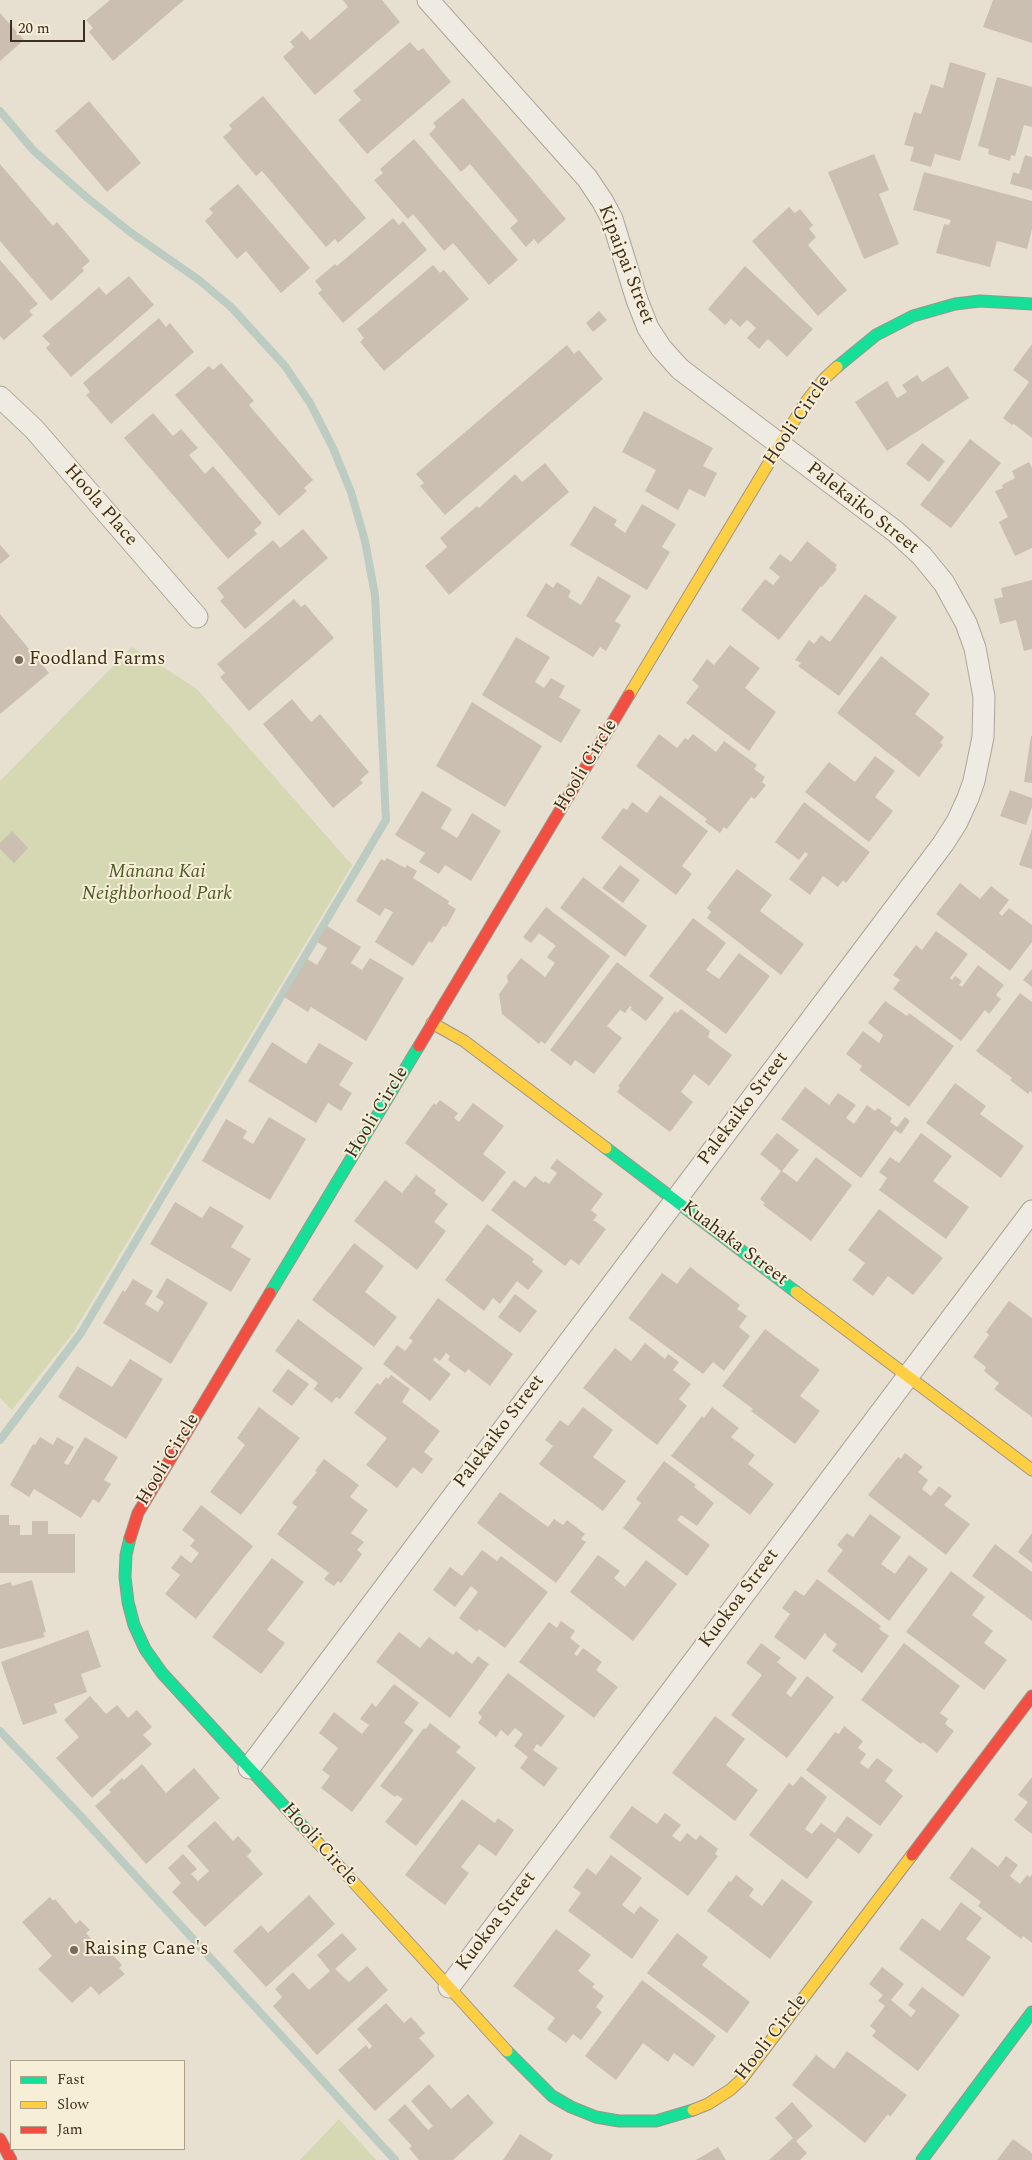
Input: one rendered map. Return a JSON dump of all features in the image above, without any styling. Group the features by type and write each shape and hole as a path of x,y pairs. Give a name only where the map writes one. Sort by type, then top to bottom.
{"street":[{"name":"Kipaipai Street","path":"428,0 587,178 612,219 637,300 648,328 661,348 680,369 780,445"},
{"name":"Hooli Circle","path":"1032,304 980,301 933,310 899,322 865,342 825,378 805,404 138,1513 131,1532 126,1555 126,1586 134,1625 145,1649 162,1673 540,2087 562,2102 582,2112 614,2120 647,2122 671,2118 708,2104 730,2090 750,2070 1032,1696"},
{"name":"Hoola Place","path":"0,398 34,429 196,617"},
{"name":"Palekaiko Street","path":"249,1768 943,844 958,822 968,798 978,767 983,737 984,697 974,648 966,623 944,583 922,556 896,532 780,445"},
{"name":"Kuahaka Street","path":"432,1023 464,1041 1032,1470"},
{"name":"Kuokoa Street","path":"449,1987 1032,1211"},
{"path":"922,2160 1032,2012"},
{"path":"0,2139 11,2160"}],"green space":[{"name":"Mānana Kai Neighborhood Park","path":"132,647 197,689 352,865 73,1333 12,1410 0,1398 0,781"},
{"path":"339,2119 376,2160 300,2160"}],"building":[{"path":"110,0 184,0 113,61 89,32 93,28 86,20"},
{"path":"343,0 382,0 400,22 315,95 283,57 294,47 290,42 302,31 310,40 348,7"},
{"path":"993,0 1032,0 1032,43 983,27"},
{"path":"0,13 24,40 0,61"},
{"path":"410,42 418,51 423,48 451,82 367,154 338,120 361,100 353,91"},
{"path":"950,62 986,73 960,161 935,154 931,167 910,161 914,147 904,145 914,112 921,114 931,84 943,88"},
{"path":"997,77 1032,87 1032,127 1024,125 1015,156 1011,155 1010,161 988,154 989,149 978,146"},
{"path":"263,96 366,218 338,243 335,239 326,247 262,171 256,176 223,137 232,129 229,125"},
{"path":"463,98 566,219 538,244 534,239 526,247 510,228 518,221 470,164 461,172 429,134 436,127 433,123"},
{"path":"89,101 141,163 107,192 55,131"},
{"path":"414,139 518,260 489,285 453,243 444,251 413,214 408,219 374,180 383,173 380,169"},
{"path":"874,154 889,190 879,194 899,244 864,259 828,172"},
{"path":"1025,155 1032,157 1032,190 1010,184 1013,172 1019,174"},
{"path":"0,164 53,226 57,222 90,261 82,268 84,271 51,301 0,241"},
{"path":"924,172 1032,201 1032,229 1027,249 997,241 990,267 936,253 944,224 949,225 951,220 913,210"},
{"path":"238,184 310,268 281,293 246,251 237,259 205,221 213,213 209,209"},
{"path":"789,207 795,213 800,209 813,225 809,229 816,237 808,245 847,290 818,316 752,241"},
{"path":"393,218 399,225 403,221 427,250 343,323 318,293 322,290 315,281 335,264 337,266"},
{"path":"0,260 38,304 29,311 33,315 4,340 0,336"},
{"path":"433,265 440,273 444,270 469,299 384,371 360,342 364,338 357,329"},
{"path":"745,266 813,329 787,357 768,339 759,349 747,338 756,328 747,320 740,327 731,319 725,325 708,309"},
{"path":"129,276 154,305 71,377 46,348 50,344 42,336 99,287 106,295"},
{"path":"599,311 607,320 593,332 586,323"},
{"path":"159,318 166,327 170,323 194,352 111,424 86,395 90,392 83,383"},
{"path":"1032,344 1032,438 1003,418 1029,382 1013,370"},
{"path":"567,345 574,354 579,350 603,379 445,515 420,486 424,483 416,474"},
{"path":"221,363 254,401 249,405 313,480 304,488 307,491 279,516 175,395 209,366 213,370"},
{"path":"948,366 969,398 887,451 855,402 887,381 897,398 907,392 902,385 917,375 922,382"},
{"path":"644,411 713,448 703,466 717,473 705,497 689,489 678,510 645,491 656,470 622,452"},
{"path":"153,413 173,436 181,429 198,448 189,455 205,474 213,466 262,523 254,530 257,534 228,559 124,438"},
{"path":"970,439 1001,463 951,528 920,505"},
{"path":"922,443 945,461 929,482 906,464"},
{"path":"1029,462 1032,468 1032,548 1015,556 999,522 1008,517 995,491 1003,488 1002,485 1015,478 1012,471"},
{"path":"545,463 569,492 449,595 425,566 447,547 440,538 477,506 479,508 515,474 522,482"},
{"path":"642,504 676,524 662,547 670,552 647,590 570,545 594,506 617,520 614,525 625,533"},
{"path":"303,529 328,558 245,629 220,601 224,597 217,588 273,540 280,548"},
{"path":"807,541 837,565 835,568 837,569 821,586 779,640 741,610 765,579 773,585 780,577 769,568 780,554 791,562"},
{"path":"0,545 10,556 0,564"},
{"path":"598,576 631,596 615,621 621,625 606,651 600,647 593,657 526,616 546,583 553,588 557,582 571,591 568,597 581,605"},
{"path":"1032,580 1032,649 1024,651 1016,620 1000,624 994,599 1003,597 1001,588"},
{"path":"865,594 897,617 839,696 798,666 801,663 795,660 809,640 814,644 821,635 830,642"},
{"path":"294,599 301,607 305,604 334,638 249,711 220,677 225,673 217,664"},
{"name":"Foodland Farms","path":"0,614 49,673 0,714"},
{"path":"516,637 550,657 535,682 544,688 551,678 565,686 559,697 581,710 561,743 482,695"},
{"path":"730,645 760,668 745,688 776,712 749,751 686,703 699,686 692,680 707,659 714,665"},
{"path":"881,656 930,694 915,714 944,737 940,743 943,745 919,777 837,713"},
{"path":"292,699 311,722 320,714 369,772 360,780 363,783 333,808 263,724"},
{"path":"472,702 542,746 505,807 436,766"},
{"path":"659,734 677,748 685,738 688,740 693,734 716,752 724,741 757,765 754,769 765,777 762,782 766,785 755,799 751,797 727,829 724,827 720,833 705,822 707,819 636,766"},
{"path":"1032,736 1032,783 1024,782"},
{"path":"875,756 895,771 875,797 893,811 869,842 805,792 829,762 855,782"},
{"path":"1010,790 1032,798 1032,807 1026,825 1000,816"},
{"path":"422,791 452,809 441,828 457,838 472,813 501,831 471,881 445,865 439,874 419,862 425,853 395,835"},
{"path":"660,795 708,831 682,866 692,874 676,895 601,838 623,808 627,810 632,802 647,813"},
{"path":"804,802 870,852 846,883 843,880 838,887 823,876 810,895 789,879 808,854 805,852 799,860 775,842"},
{"path":"1032,829 1032,869 1019,865"},
{"path":"12,831 28,848 14,863 0,849 0,843"},
{"path":"387,858 405,868 407,865 417,871 413,878 449,901 448,904 456,909 446,927 443,926 432,943 429,941 413,966 375,942 393,912 385,908 380,916 356,901 381,859 385,861"},
{"path":"620,865 640,880 623,903 602,888"},
{"path":"737,869 772,895 760,911 804,944 781,975 707,918 711,912 707,908"},
{"path":"583,877 647,926 625,957 560,908"},
{"path":"960,883 980,899 991,886 1009,900 999,913 1002,916 1009,908 1032,925 1032,942 1010,971 936,914"},
{"path":"546,907 610,956 545,1044 541,1041 539,1044 502,1014 499,994 508,982 507,976 521,958 545,977 555,963 547,957 556,946 539,933 531,943 523,937"},
{"path":"693,918 726,943 706,970 719,979 739,953 770,976 726,1034 649,976"},
{"path":"327,926 361,947 351,963 362,970 370,958 404,978 366,1041 311,1007 308,1012 284,997 307,959 317,965 327,948 317,942"},
{"path":"936,931 968,954 950,978 952,980 955,976 962,981 959,985 962,987 978,965 1004,985 996,995 1001,999 989,1014 985,1010 961,1041 893,989 900,980 893,975 916,945 922,950"},
{"path":"617,962 664,998 646,1021 630,1009 632,1007 630,1006 625,1013 620,1010 607,1026 622,1038 594,1074 575,1060 571,1066 550,1050"},
{"path":"1032,969 1032,987 1023,980"},
{"path":"1020,993 1032,1002 1032,1093 1030,1091 1028,1094 1010,1080 1012,1078 976,1051"},
{"path":"885,1001 907,1016 909,1013 954,1046 909,1107 859,1070 862,1066 846,1054 863,1031 879,1043 883,1035 868,1023"},
{"path":"681,1009 710,1031 708,1037 732,1055 709,1086 694,1074 681,1092 693,1102 670,1132 617,1092 620,1088 618,1086 675,1011 677,1013"},
{"path":"272,1042 306,1064 319,1043 353,1063 339,1085 352,1093 341,1111 328,1103 316,1123 248,1081"},
{"path":"955,1083 986,1106 980,1114 1024,1146 1001,1178 926,1123"},
{"path":"805,1087 829,1105 838,1093 856,1105 846,1118 854,1124 867,1105 875,1111 878,1108 892,1118 890,1122 897,1127 905,1117 910,1121 901,1134 895,1130 861,1178 781,1119"},
{"path":"440,1100 458,1113 454,1118 459,1122 473,1103 504,1126 483,1154 506,1172 483,1202 405,1143 434,1103 436,1105"},
{"path":"269,1117 306,1139 270,1200 202,1161 226,1119 247,1131 243,1138 253,1144"},
{"path":"777,1133 799,1150 782,1171 797,1182 816,1157 852,1185 811,1241 763,1205 765,1203 760,1199 781,1171 760,1154"},
{"path":"921,1133 952,1156 933,1181 969,1207 946,1239 879,1190 887,1178 879,1172 890,1157 899,1163"},
{"path":"557,1159 603,1194 591,1210 597,1215 593,1221 606,1229 579,1265 571,1259 565,1266 491,1210 514,1180 525,1188 535,1176 544,1183 545,1181 549,1184 557,1173 550,1168"},
{"path":"416,1175 436,1190 434,1193 448,1204 434,1222 446,1231 417,1270 354,1221 385,1180 402,1193"},
{"path":"175,1202 202,1218 210,1206 244,1226 231,1247 251,1259 231,1292 150,1244"},
{"path":"879,1209 943,1258 913,1295 888,1276 873,1296 852,1280 865,1263 848,1250"},
{"path":"487,1224 534,1259 532,1262 543,1271 528,1290 517,1281 500,1304 493,1298 484,1311 445,1280"},
{"path":"354,1243 384,1266 365,1292 397,1317 374,1347 312,1300"},
{"path":"690,1267 740,1305 737,1309 747,1316 739,1327 750,1336 724,1371 713,1362 703,1374 628,1318 662,1273 677,1284"},
{"path":"167,1278 208,1303 171,1364 103,1323 123,1290 125,1292 133,1279 153,1291 145,1304 158,1312 164,1302 156,1297"},
{"path":"515,1294 537,1311 520,1333 498,1317"},
{"path":"438,1298 513,1354 490,1386 468,1369 465,1373 448,1360 450,1356 446,1353 440,1361 435,1357 433,1360 451,1374 430,1401 383,1364 397,1345 405,1351 413,1341 409,1338"},
{"path":"1009,1301 1032,1318 1032,1417 994,1389 999,1383 984,1371 986,1367 973,1357 989,1335 986,1332"},
{"path":"298,1319 363,1368 340,1399 336,1397 332,1403 314,1389 318,1383 275,1351"},
{"path":"765,1329 820,1370 800,1396 820,1411 795,1444 751,1411 753,1409 722,1386"},
{"path":"645,1343 665,1359 668,1354 679,1362 673,1370 691,1384 679,1399 687,1406 657,1445 583,1388 615,1348 631,1361"},
{"path":"130,1359 163,1379 126,1439 58,1397 77,1366 112,1387"},
{"path":"288,1369 309,1384 292,1406 272,1391"},
{"path":"391,1375 410,1389 402,1402 440,1431 424,1452 433,1459 422,1474 413,1467 397,1488 366,1465 387,1438 354,1413 377,1383 380,1385 386,1377 388,1379"},
{"path":"259,1407 300,1438 241,1515 210,1492 245,1445 237,1438"},
{"path":"583,1407 613,1430 593,1457 626,1481 603,1511 539,1464 553,1446 545,1440 560,1420 568,1426"},
{"path":"712,1407 739,1428 731,1437 755,1455 748,1464 774,1484 750,1515 671,1456 702,1416 704,1418"},
{"path":"40,1437 53,1445 57,1437 74,1447 64,1463 68,1465 85,1437 118,1457 104,1480 111,1484 99,1503 93,1499 81,1518 34,1489 29,1497 10,1485 33,1444 35,1445"},
{"path":"905,1453 923,1467 918,1472 928,1480 922,1489 931,1496 939,1486 952,1496 944,1505 970,1524 946,1555 868,1495 898,1457 901,1459"},
{"path":"324,1459 359,1485 350,1497 368,1510 351,1533 364,1542 357,1550 362,1554 341,1583 338,1581 334,1586 324,1579 329,1573 277,1534 297,1507 292,1503 317,1472 315,1471"},
{"path":"664,1461 696,1485 694,1487 714,1503 697,1526 681,1515 677,1520 710,1545 687,1576 623,1528 641,1503 636,1499"},
{"path":"500,1492 548,1527 554,1519 563,1525 567,1520 585,1534 581,1539 586,1542 556,1583 477,1523"},
{"path":"201,1505 253,1546 196,1619 165,1594 180,1575 171,1568 181,1555 191,1563 199,1553 190,1546 195,1540 182,1530"},
{"path":"870,1514 901,1537 881,1564 895,1574 909,1555 928,1569 889,1621 827,1571 843,1550 837,1545 847,1533 853,1537"},
{"path":"0,1515 9,1515 9,1525 20,1525 20,1535 32,1535 32,1521 48,1521 48,1534 75,1534 75,1573 0,1573"},
{"path":"1032,1533 1032,1563 1018,1552"},
{"path":"995,1544 1032,1572 1032,1621 972,1576"},
{"path":"482,1550 497,1561 501,1556 548,1592 505,1648 479,1629 477,1632 459,1618 478,1592 471,1586 455,1607 433,1590 450,1567 462,1576"},
{"path":"598,1555 620,1571 614,1578 625,1587 646,1560 677,1584 633,1641 570,1592"},
{"path":"272,1558 304,1582 267,1630 285,1643 261,1674 212,1637"},
{"path":"951,1571 985,1597 972,1615 993,1631 984,1643 1007,1660 984,1690 906,1632"},
{"path":"817,1579 881,1626 879,1629 889,1636 862,1673 832,1651 837,1644 826,1636 825,1633 805,1660 774,1637 790,1614 782,1608 795,1590 804,1596"},
{"path":"32,1580 46,1632 43,1633 45,1637 0,1649 0,1585 11,1582 12,1586"},
{"path":"561,1621 575,1631 570,1638 580,1646 574,1654 577,1656 583,1648 602,1662 596,1670 618,1687 594,1718 519,1662 549,1622 557,1628"},
{"path":"88,1630 101,1667 81,1674 87,1692 54,1704 57,1713 23,1725 1,1662"},
{"path":"399,1632 420,1648 429,1637 453,1655 456,1651 472,1664 478,1656 489,1664 450,1718 376,1662"},
{"path":"761,1643 781,1658 777,1662 797,1678 786,1693 791,1697 807,1676 834,1697 787,1758 731,1715 762,1675 746,1663"},
{"path":"904,1643 960,1686 940,1713 948,1719 945,1724 954,1731 937,1753 923,1742 921,1744 861,1700"},
{"path":"508,1673 565,1716 541,1747 537,1744 533,1750 558,1768 544,1787 520,1768 528,1757 514,1746 523,1734 515,1728 508,1736 501,1730 496,1737 478,1723 482,1717 478,1713"},
{"path":"394,1684 419,1703 404,1723 414,1730 352,1812 321,1788 330,1776 322,1770 338,1748 319,1733 334,1712 362,1734 369,1725 360,1719 372,1703 376,1707"},
{"path":"90,1696 106,1714 117,1705 128,1718 137,1710 152,1727 143,1735 152,1744 92,1798 56,1758 79,1737 64,1720"},
{"path":"715,1716 745,1739 726,1765 758,1790 735,1821 672,1773"},
{"path":"430,1723 461,1747 456,1752 476,1768 416,1846 385,1822 403,1799 397,1795 395,1797 380,1786 424,1728 426,1729"},
{"path":"844,1726 863,1741 858,1748 866,1754 860,1763 868,1769 877,1758 893,1770 885,1781 903,1796 880,1826 806,1770 835,1732 839,1734"},
{"path":"142,1764 166,1793 194,1768 220,1798 146,1864 95,1806 111,1792 109,1790 122,1778 124,1780"},
{"path":"801,1776 827,1797 805,1829 812,1834 821,1823 835,1833 847,1816 873,1835 859,1854 838,1838 807,1879 749,1835 789,1783 793,1786"},
{"path":"1032,1777 1032,1834 1014,1820 1028,1802 1018,1795"},
{"path":"462,1799 495,1823 498,1818 514,1830 496,1856 479,1844 461,1867 469,1873 445,1905 405,1875"},
{"path":"632,1806 657,1824 665,1813 681,1825 672,1836 680,1842 687,1833 696,1840 700,1835 718,1849 715,1854 718,1856 688,1896 609,1837"},
{"path":"215,1821 233,1841 238,1836 252,1851 247,1856 263,1874 205,1927 172,1892 181,1883 168,1868 183,1854 197,1869 191,1874 198,1881 209,1871 187,1846"},
{"path":"972,1847 998,1867 1006,1856 1018,1865 1010,1876 1020,1884 1027,1875 1030,1877 1032,1874 1032,1943 1023,1936 1021,1939 978,1906 981,1902 949,1878"},
{"path":"611,1855 642,1878 622,1905 634,1914 640,1906 659,1920 632,1959 568,1911 581,1893 573,1887 587,1868 596,1875"},
{"path":"736,1875 754,1889 749,1896 762,1906 782,1879 813,1902 770,1959 707,1911 729,1881 731,1882"},
{"path":"309,1895 335,1924 266,1987 233,1951 261,1925 268,1933"},
{"name":"Raising Cane's","path":"50,1897 53,1901 55,1899 76,1924 80,1920 90,1930 86,1933 106,1956 110,1952 122,1965 119,1968 125,1974 99,1995 91,1986 72,2003 38,1969 52,1956 22,1922"},
{"path":"961,1902 982,1918 966,1939 991,1957 963,1997 899,1949 922,1918 940,1931"},
{"path":"556,1929 591,1955 578,1971 595,1984 592,1987 604,1996 596,2007 602,2012 581,2040 573,2034 566,2043 547,2029 555,2018 513,1986"},
{"path":"342,1933 357,1949 335,1969 349,1982 367,1966 388,1990 317,2055 273,2006 282,1997 275,1989 293,1972 309,1990 330,1971 317,1955"},
{"path":"677,1933 708,1957 702,1965 750,2002 727,2033 647,1973"},
{"path":"882,1967 904,1984 891,2000 911,2017 916,2011 908,2005 922,1987 960,2015 918,2071 872,2036 876,2031 870,2026 885,2006 878,2001 883,1995 869,1984"},
{"path":"642,1980 716,2036 693,2067 674,2053 668,2062 643,2043 616,2080 585,2056"},
{"path":"386,2003 404,2023 411,2017 425,2033 419,2038 435,2056 375,2111 338,2070 366,2045 369,2049 372,2046 357,2029"},
{"path":"847,2051 907,2095 890,2117 888,2114 865,2143 792,2085 816,2055 834,2069"},
{"path":"429,2084 451,2109 468,2094 494,2123 453,2160 419,2160 409,2148 412,2146 388,2120 405,2104 428,2130 433,2126 411,2101"},
{"path":"792,2102 813,2126 796,2141 807,2153 800,2160 769,2160 793,2138 775,2118"},
{"path":"520,2134 553,2155 550,2160 503,2160"},
{"path":"1013,2139 1032,2153 1032,2160 997,2160"},
{"path":"718,2147 726,2160 696,2160"}],"waterway":[{"path":"0,111 34,151 85,196 130,232 199,280 231,307 285,366 310,403 333,448 351,492 365,541 375,595 386,820 81,1333 0,1440"},
{"path":"0,1731 77,1812 395,2160"}],"traffic: fast":[{"path":"837,367 876,335 913,316 955,304 980,301 1032,304"},
{"path":"270,1293 419,1046"},
{"path":"606,1148 796,1292"},
{"path":"130,1538 126,1555 125,1577 128,1602 134,1625 145,1649 162,1673 318,1843"},
{"path":"922,2160 1032,2012"},
{"path":"507,2051 552,2096 571,2107 596,2117 619,2121 656,2121 693,2110"}],"traffic: slow":[{"path":"629,695 805,403 825,378 837,367"},
{"path":"432,1023 464,1041 606,1148"},
{"path":"796,1292 1032,1470"},
{"path":"318,1843 507,2051"},
{"path":"693,2110 708,2104 730,2090 741,2080 912,1855"}],"traffic: jam":[{"path":"419,1046 629,695"},
{"path":"130,1538 138,1513 270,1293"},
{"path":"912,1855 1032,1696"},
{"path":"0,2139 11,2160"}],"place":[{"name":"Foodland Farms","path":"19,660"},
{"name":"Raising Cane's","path":"74,1950"}]}
